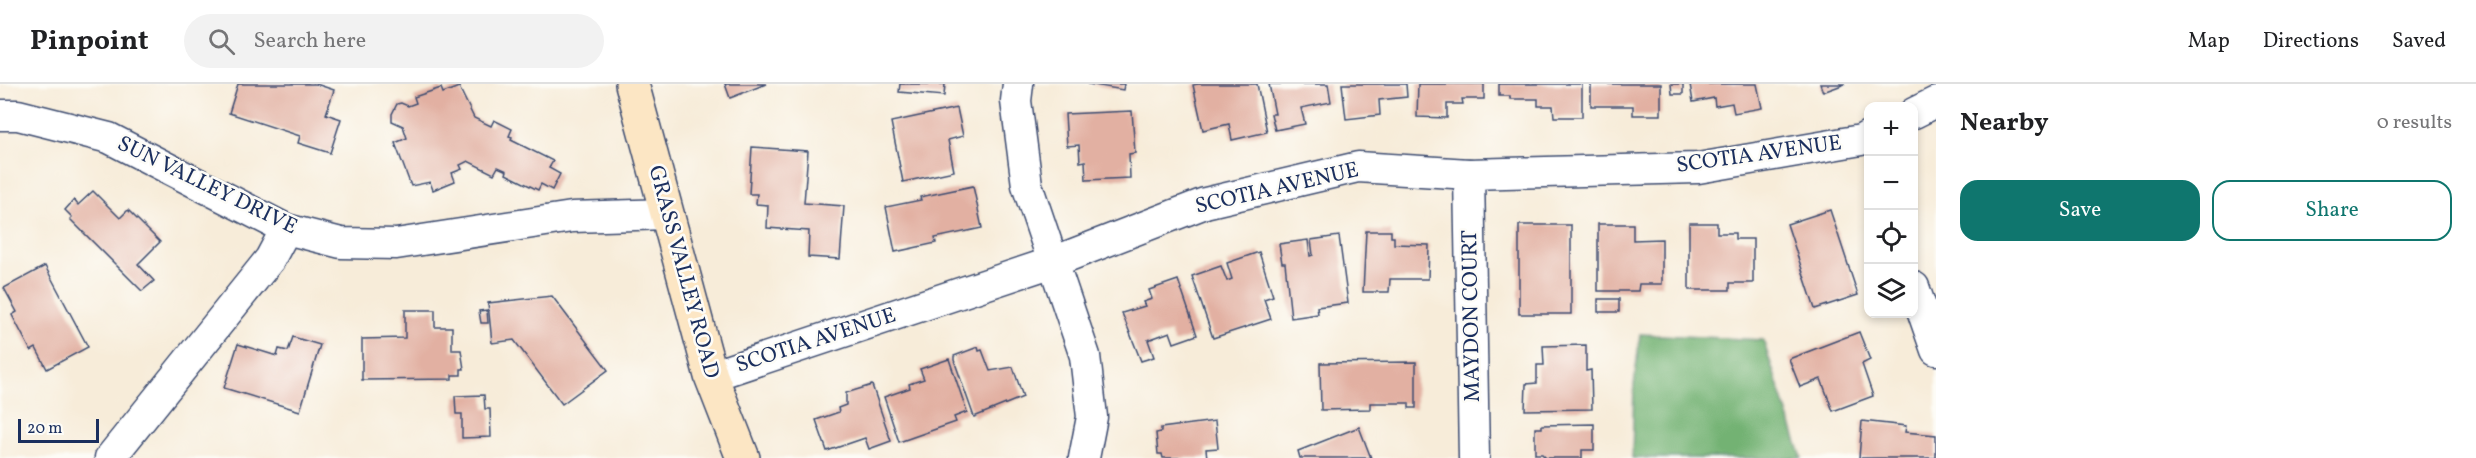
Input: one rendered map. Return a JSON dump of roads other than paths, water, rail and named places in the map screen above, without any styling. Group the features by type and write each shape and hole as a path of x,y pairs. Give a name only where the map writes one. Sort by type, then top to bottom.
{"main road":[{"name":"GRASS VALLEY ROAD","path":"632,84 711,376 742,458"}],"street":[{"path":"1018,84 1016,101 1027,185 1085,356 1092,417 1084,458"},
{"path":"1918,111 1936,102"},
{"name":"SUN VALLEY DRIVE","path":"0,115 18,115 109,138 286,229 341,243 396,244 572,218 667,214"},
{"name":"SCOTIA AVENUE","path":"711,376 1053,262 1205,203 1358,167 1469,174 1698,168 1864,146"},
{"name":"MAYDON COURT","path":"1469,174 1474,458"},
{"path":"110,458 270,259 286,229"},
{"path":"1918,298 1936,350"}]}
